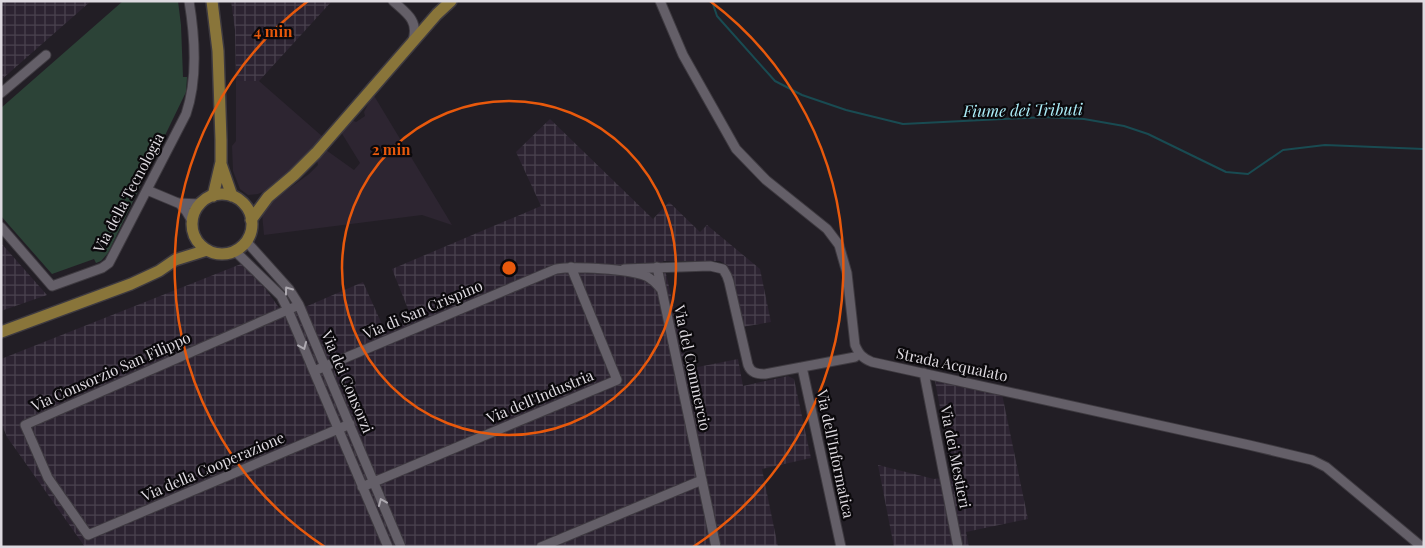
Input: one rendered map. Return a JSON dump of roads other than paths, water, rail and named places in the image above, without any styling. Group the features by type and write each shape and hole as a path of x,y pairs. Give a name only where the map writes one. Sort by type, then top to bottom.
{"main road":[{"path":"212,1 218,51 221,162 213,196"},
{"path":"252,220 268,197 307,163 412,42 417,21 437,14 451,1"},
{"path":"221,162 232,196"},
{"path":"222,194 232,196 243,203 248,211 252,220 252,228 246,241 235,251 226,254 216,254 200,245 195,237 192,220 200,204 213,196 222,194"},
{"path":"243,203 268,197"},
{"path":"1,332 131,284 160,271 175,260 195,237"},
{"path":"175,260 207,250"}],"street":[{"name":"Via della Tecnologia","path":"1,227 52,286 102,268 109,263 186,114 192,97 193,43 189,1"},
{"path":"393,1 417,21"},
{"path":"612,270 710,266 723,269 729,282 750,370 754,373 765,374 855,357 859,354 853,332 847,273 839,245 827,230 759,173 736,149 683,55 660,1"},
{"path":"1,93 46,55"},
{"path":"147,190 178,203 200,204"},
{"path":"178,203 192,220"},
{"name":"Via dei Consorzi","path":"246,241 289,289 299,305 400,543"},
{"name":"Via dei Consorzi","path":"235,251 281,296 314,371 385,546"},
{"name":"Via del Commercio","path":"571,267 612,270 645,276 661,289 716,547"},
{"name":"Via di San Crispino","path":"314,371 556,269 571,267"},
{"name":"Via dell'Industria","path":"362,487 617,380 571,267"},
{"path":"645,276 654,274 658,269"},
{"path":"658,269 661,289"},
{"name":"Via Consorzio San Filippo","path":"88,535 48,478 25,425 299,305"},
{"name":"Strada Acqualato","path":"859,354 864,359 872,362 1312,460 1326,467 1422,547"},
{"name":"Via dell'Informatica","path":"802,367 841,547"},
{"name":"Via dei Mestieri","path":"924,374 958,547"},
{"name":"Via della Cooperazione","path":"88,535 350,424"},
{"path":"541,547 702,480"},
{"path":"385,546 400,543"}],"waterway":[{"name":"Fiume dei Tributi","path":"712,1 717,16 775,81 802,95 846,110 903,124 1045,117 1084,119 1124,126 1148,134 1226,172 1248,174 1283,150 1325,145 1424,149"}]}
